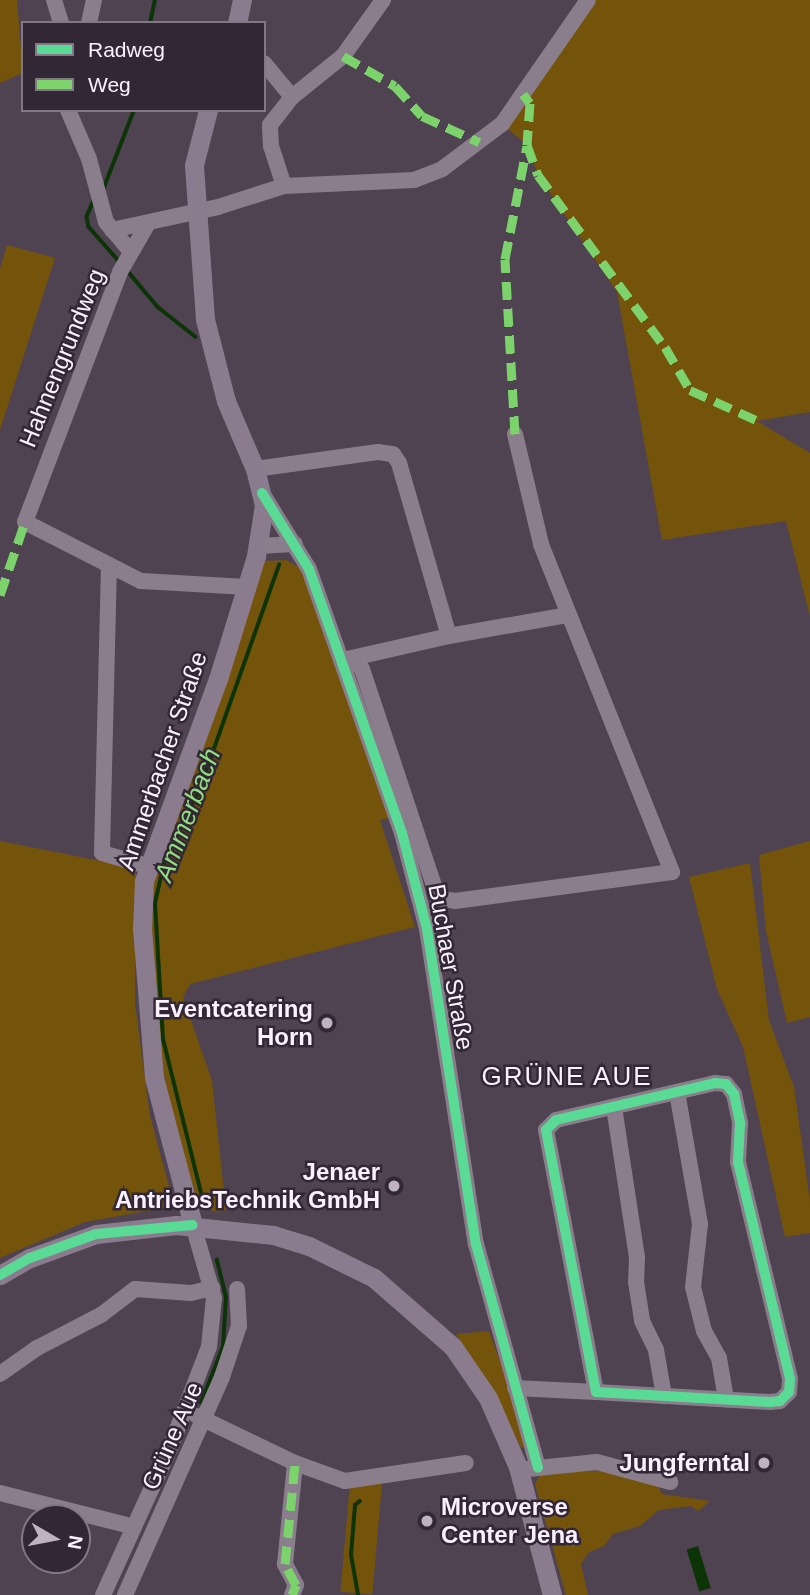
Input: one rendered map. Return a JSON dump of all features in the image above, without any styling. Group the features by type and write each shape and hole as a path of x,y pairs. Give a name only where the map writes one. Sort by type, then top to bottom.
{"main road":[{"path":"237,21 242,0"},
{"name":"Ammerbacher Straße","path":"193,1225 154,1077 142,929 146,866 196,746 247,587 258,546 262,493 226,401 209,337 194,165 207,112"},
{"path":"0,1275 30,1258 96,1234 151,1225 193,1225 273,1235 350,1265 393,1292 435,1328 475,1375 528,1469 552,1595"}],"street":[{"path":"54,0 60,21"},
{"path":"89,21 94,0"},
{"path":"284,186 271,146 270,125 292,97 343,56 383,0"},
{"path":"69,112 83,144 112,230 147,225 284,186 414,180 442,169 502,124 588,0"},
{"path":"266,65 292,97"},
{"path":"78,112 83,144"},
{"name":"Hahnengrundweg","path":"109,565 25,522 125,261 147,225"},
{"name":"Hahnengrundweg","path":"112,230 125,261"},
{"path":"346,659 449,636 568,615 541,544 515,434"},
{"path":"254,469 378,452 393,454 399,463 449,636"},
{"name":"Buchaer Straße","path":"262,493 310,569 346,659 402,833 428,929 473,1232 515,1388 528,1469"},
{"path":"258,546 295,544"},
{"path":"109,565 141,581 247,587"},
{"name":"Ammerbacher Straße","path":"109,565 102,853 146,866"},
{"name":"Buchaer Straße","path":"346,659 362,669 438,898 455,901 672,872 568,615"},
{"path":"515,1388 664,1396 780,1401 791,1383 738,1162 740,1123 734,1094 719,1082 556,1120 545,1136 596,1392"},
{"path":"677,1092 700,1224 693,1287 704,1331 719,1358 726,1399"},
{"path":"614,1107 637,1257 642,1321 656,1350 664,1396"},
{"name":"Ammerbacher Straße","path":"103,1595 186,1411 211,1339 212,1288 193,1225"},
{"path":"0,1374 37,1348 101,1315 135,1289 191,1293 212,1288"},
{"name":"Grüne Aue","path":"125,1595 206,1420 239,1326 237,1289"},
{"path":"186,1411 295,1463 345,1481 466,1463"},
{"path":"292,1595 296,1585 285,1564 295,1463"},
{"path":"528,1469 608,1463 670,1482"},
{"path":"0,1493 134,1527"}],"shaded area":[{"path":"0,0 17,0 21,74 0,83"},
{"path":"591,0 810,0 810,412 757,421 810,453 810,617 786,521 662,540 617,292 538,175 527,145 504,126"},
{"path":"7,245 55,258 0,430 0,269"},
{"path":"286,560 305,571 390,818 380,820 415,927 190,984 183,997 212,1081 226,1210 215,1212 200,1203 191,1183 167,1091 152,1001 150,866 195,771 265,561"},
{"path":"0,841 136,868 135,1003 150,1116 172,1197 163,1208 85,1222 0,1258"},
{"path":"810,841 810,1017 787,1023 766,931 759,855"},
{"path":"750,863 769,1020 794,1087 810,1201 810,1233 785,1237 743,1047 717,989 689,877"},
{"path":"489,1331 510,1389 526,1446 521,1448 493,1390 456,1334"},
{"path":"607,1470 657,1484 662,1494 710,1501 698,1511 691,1506 659,1510 640,1526 613,1534 604,1546 588,1553 581,1564 588,1595 566,1595 535,1484 541,1474"},
{"path":"350,1481 382,1484 372,1595 340,1592"},
{"path":"698,1546 711,1588 699,1592 687,1550"}],"waterway":[{"name":"Ammerbach","path":"150,21 155,0"},
{"name":"Ammerbach","path":"103,190 133,112"},
{"name":"Ammerbach","path":"94,201 87,217 89,227 119,261"},
{"name":"Ammerbach","path":"126,269 158,307 196,337"},
{"name":"Ammerbach","path":"202,1197 163,1039 155,903 165,859 199,791 279,565"},
{"name":"Ammerbach","path":"201,1403 223,1347 226,1297 217,1260"},
{"path":"358,1595 351,1555 355,1505 360,1501"}],"marked path":[{"path":"343,56 395,86 422,116 479,142"},
{"path":"523,94 530,103 527,145 538,175 665,347 690,390 756,420"},
{"path":"515,434 505,259 527,146"},
{"path":"0,595 25,522"},
{"path":"292,1595 296,1585 285,1564 295,1463"}],"cycle path":[{"path":"262,493 309,569 402,833 427,929 476,1244 538,1468"},
{"path":"715,1083 726,1084 734,1094 740,1123 738,1162 790,1379 789,1392 780,1401 770,1402 596,1392 546,1130 556,1120 715,1083"},
{"path":"0,1275 30,1258 96,1234 193,1225"}],"place":[{"name":"Eventcatering Horn","path":"327,1023"},
{"name":"Jenaer AntriebsTechnik GmbH","path":"394,1186"},
{"name":"Jungferntal","path":"764,1463"},
{"name":"Microverse Center Jena","path":"427,1521"}],"district":[{"name":"GRÜNE AUE","path":"567,1077"}]}
